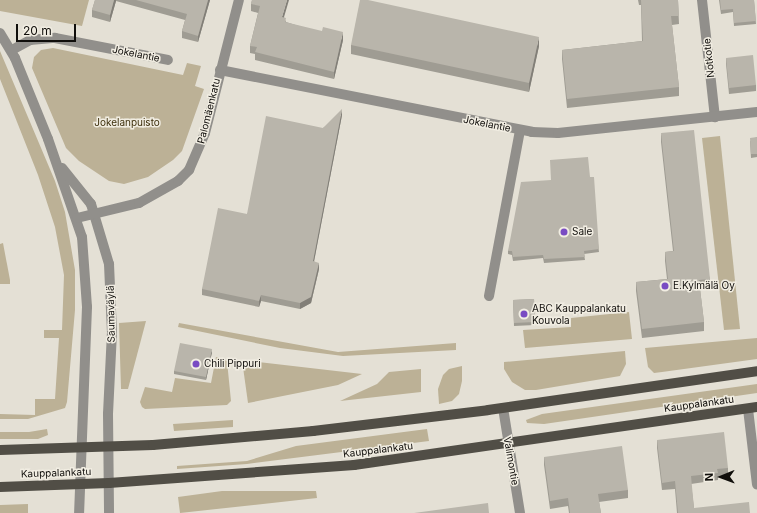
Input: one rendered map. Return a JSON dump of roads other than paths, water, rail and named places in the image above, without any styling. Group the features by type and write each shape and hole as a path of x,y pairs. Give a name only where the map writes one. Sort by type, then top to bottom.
{"main road":[{"path":"0,450 109,447 313,431 503,408 757,371"},
{"name":"Kauppalankatu","path":"0,487 109,483 303,470 509,444 752,408"}],"street":[{"name":"Palomäenkatu","path":"77,218 139,203 158,194 189,170 205,133 238,0"},
{"name":"Notkotie","path":"702,0 716,117"},
{"name":"Saumaväylä","path":"0,33 12,50 56,160 77,218 86,278 79,513"},
{"name":"Jokelantie","path":"12,50 30,40 55,38 168,60"},
{"name":"Jokelantie","path":"220,70 520,130 558,132 757,112"},
{"path":"489,296 520,130"},
{"name":"Saumaväylä","path":"56,160 91,204 96,214 109,264 111,291 109,513"},
{"name":"Valimontie","path":"503,408 520,513"},
{"path":"752,408 757,484"}],"place":[{"name":"Sale","path":"564,232"},
{"name":"E.Kylmälä Oy","path":"665,286"},
{"name":"ABC Kauppalankatu Kouvola","path":"524,314"},
{"name":"Chili Pippuri","path":"196,364"}],"park label":[{"name":"Jokelanpuisto","path":"127,123"}]}
